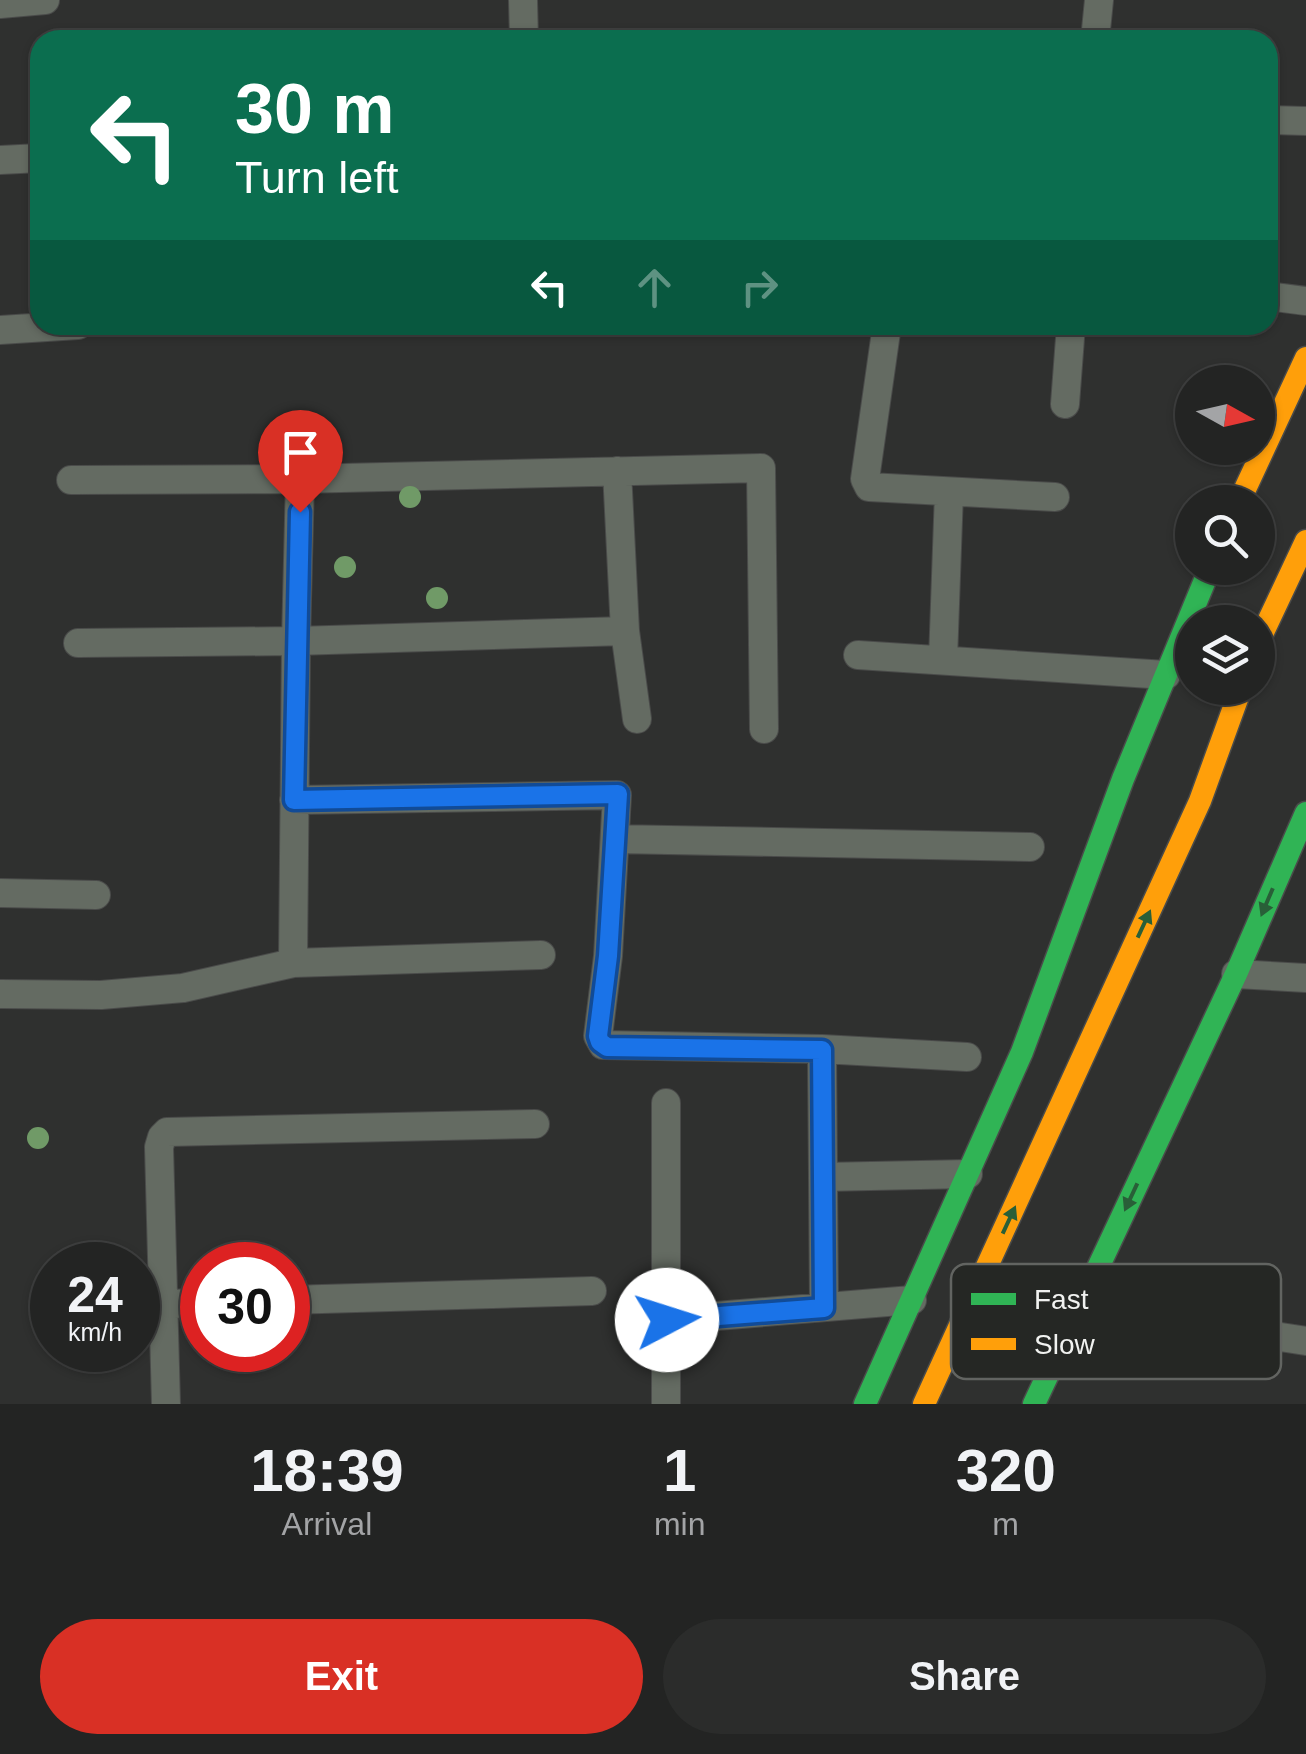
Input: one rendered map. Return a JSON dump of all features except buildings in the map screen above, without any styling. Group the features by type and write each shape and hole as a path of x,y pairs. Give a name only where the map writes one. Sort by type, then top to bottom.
{"main road":[{"path":"1247,485 1306,358"},
{"path":"1275,607 1306,541"},
{"path":"865,1404 1022,1052 1123,779 1203,585"},
{"path":"988,1264 1200,800 1235,705"},
{"path":"1106,1264 1254,975 1306,813"},
{"path":"924,1404 951,1345"},
{"path":"1034,1404 1047,1379"}],"street":[{"path":"0,4 45,0"},
{"path":"523,0 524,30"},
{"path":"1096,30 1099,0"},
{"path":"1278,121 1306,122"},
{"path":"0,160 30,158"},
{"path":"1278,297 1306,301"},
{"path":"0,330 30,328"},
{"path":"886,335 866,484 874,488 1055,497"},
{"path":"1065,404 1070,335"},
{"path":"71,480 300,480 761,468 764,729"},
{"path":"617,472 624,631 637,719"},
{"path":"293,963 300,480"},
{"path":"943,660 950,492"},
{"path":"78,643 624,631"},
{"path":"858,655 1166,674"},
{"path":"294,800 618,794 600,1042 607,1047 967,1056"},
{"path":"615,839 1030,847"},
{"path":"0,893 96,895"},
{"path":"0,994 101,995 182,988 293,963 542,955"},
{"path":"1254,975 1306,978"},
{"path":"822,1050 824,1308"},
{"path":"666,1103 666,1404"},
{"path":"166,1404 159,1147 167,1132 536,1124"},
{"path":"823,1176 968,1174"},
{"path":"310,1299 592,1291"},
{"path":"667,1320 912,1300"},
{"path":"164,1304 180,1304"},
{"path":"1281,1337 1306,1341"}],"traffic: fast":[{"path":"865,1404 1022,1052 1123,779 1203,585"},
{"path":"1100,1264 1236,974 1306,813"},
{"path":"1034,1404 1046,1379"}],"traffic: slow":[{"path":"1247,485 1306,358"},
{"path":"1275,607 1306,541"},
{"path":"988,1264 1200,801 1235,705"},
{"path":"924,1404 951,1345"}],"route":[{"path":"300,512 294,800 618,794 608,956 598,1036 603,1046 822,1050 824,1308 667,1320"}]}
